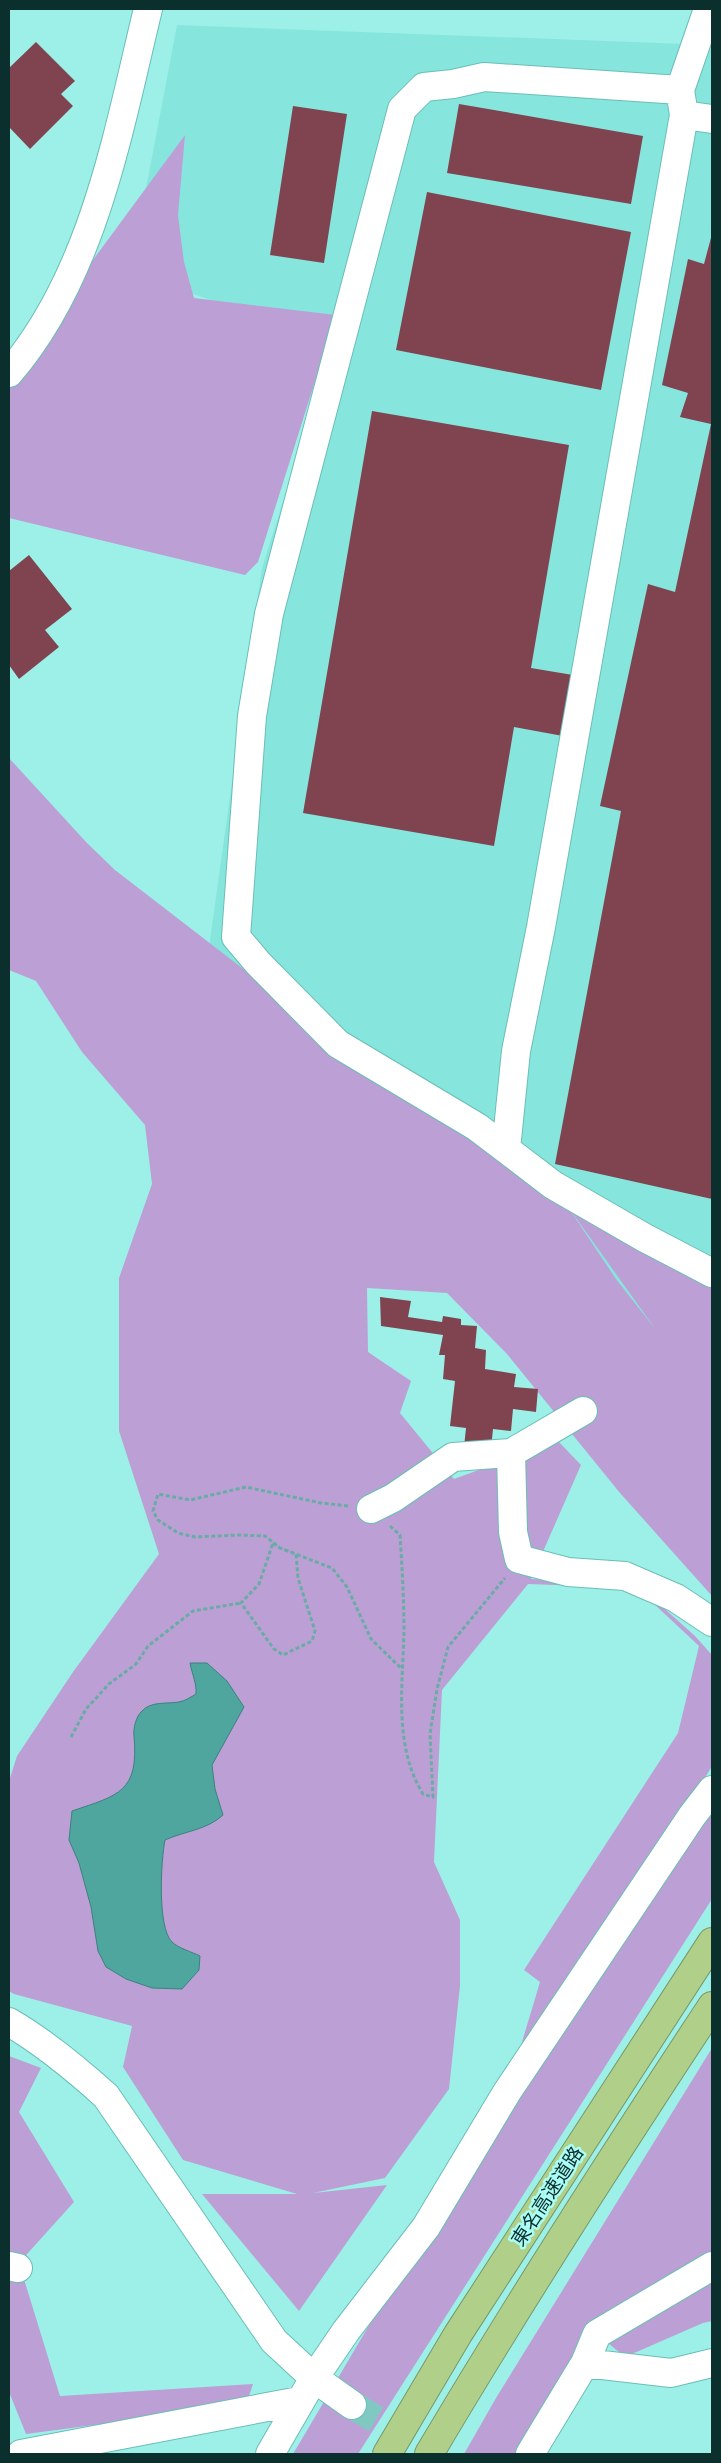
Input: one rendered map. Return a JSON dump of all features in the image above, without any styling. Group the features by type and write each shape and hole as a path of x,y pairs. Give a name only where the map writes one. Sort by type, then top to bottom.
{"highway":[{"name":"東名高速道路","path":"387,2454 458,2334 712,1942"},
{"name":"東名高速道路","path":"429,2454 505,2327 639,2116 712,2006"}],"street":[{"path":"9,373 46,325 77,261 112,156 148,9"},
{"path":"506,1149 516,1051 541,928 682,102 708,9"},
{"path":"712,119 682,102 484,77 453,84 424,87 402,109 269,614 252,716 236,937 258,963 338,1044 477,1127 553,1185 645,1238 712,1273"},
{"path":"371,1509 393,1498 453,1457 511,1453 583,1411"},
{"path":"511,1453 513,1532 520,1559 568,1572 625,1576 676,1598 712,1622"},
{"path":"270,2454 314,2378 346,2331 426,2227 507,2092 677,1842 692,1816 712,1790"},
{"path":"9,2022 40,2040 106,2096 274,2341 314,2378 352,2405"},
{"path":"530,2454 585,2363 597,2334 712,2266"},
{"path":"585,2363 671,2373 712,2362"},
{"path":"25,2454 299,2401"}],"path":[{"path":"402,1669 371,1639 347,1587 332,1568 280,1548 265,1536 238,1534 195,1537 178,1533 158,1520 153,1511 158,1494 190,1500 246,1487 322,1503 371,1509 400,1535 404,1593 402,1669 404,1740 412,1776 423,1794 432,1797 430,1734 437,1689 448,1647 520,1559"},
{"path":"71,1737 86,1709 109,1684 136,1664 148,1646 193,1612 242,1603 259,1584 273,1543"},
{"path":"242,1603 274,1649 283,1655 312,1641 315,1631 298,1578 296,1554"}],"shaded area":[{"path":"177,25 712,45 712,1447 203,990 262,568 334,341 130,273"},
{"path":"185,135 178,215 184,262 194,298 336,315 258,562 245,575 9,518 9,374"},
{"path":"9,758 87,843 115,870 360,1059 712,1271 712,1596 620,1493 507,1354 447,1293 367,1288 368,1352 411,1381 400,1413 454,1479 558,1441 581,1465 531,1579 638,1585 695,1636 712,1655 712,1766 601,1953 712,1795 712,1899 358,2454 293,2454 507,2092 540,1982 524,1970 678,1733 699,1646 637,1588 528,1584 442,1690 434,1862 460,1920 460,1986 449,2089 385,2178 313,2193 387,2185 299,2311 202,2194 297,2194 183,2160 123,2067 132,2026 14,1994 9,1991 9,1781 17,1756 73,1672 159,1554 119,1431 119,1278 152,1184 145,1125 82,1052 36,981 9,970","holes":["566,1204 656,1330 616,1279"]},
{"path":"190,1663 207,1663 227,1681 244,1707 212,1765 215,1789 223,1815 210,1824 165,1840 161,1893 164,1923 167,1934 172,1942 200,1956 199,1970 182,1989 152,1988 126,1979 106,1967 98,1951 91,1907 79,1863 69,1840 72,1811 114,1795 123,1788 129,1780 133,1769 135,1755 134,1730 138,1716 150,1706 174,1703 188,1699 196,1694"},
{"path":"712,2048 712,2321 703,2323 625,2357 597,2334 521,2454 464,2454 496,2398"},
{"path":"9,2056 41,2068 19,2112 74,2202 19,2263 60,2396 253,2384 246,2405 26,2434 9,2392"}],"building":[{"path":"36,42 75,81 61,94 73,106 30,149 9,127 9,68"},
{"path":"459,104 643,136 631,204 447,173"},
{"path":"293,106 347,114 324,263 270,255"},
{"path":"427,192 631,232 601,390 396,350"},
{"path":"712,234 712,1199 555,1164 621,811 600,806 648,584 675,592 711,424 680,417 688,393 662,385 688,259 704,264"},
{"path":"372,411 569,445 531,668 573,675 563,736 514,727 494,846 303,813"},
{"path":"29,555 72,609 45,630 59,647 19,679 9,665 9,571"},
{"path":"380,1297 411,1301 408,1317 442,1322 443,1316 461,1319 461,1325 477,1326 475,1348 486,1350 485,1369 516,1374 514,1387 538,1389 536,1412 513,1409 511,1431 493,1429 491,1449 464,1447 466,1428 450,1426 455,1381 443,1379 445,1355 439,1355 443,1335 381,1326"}],"tunnel":[{"path":"352,2405 435,2454"}]}
